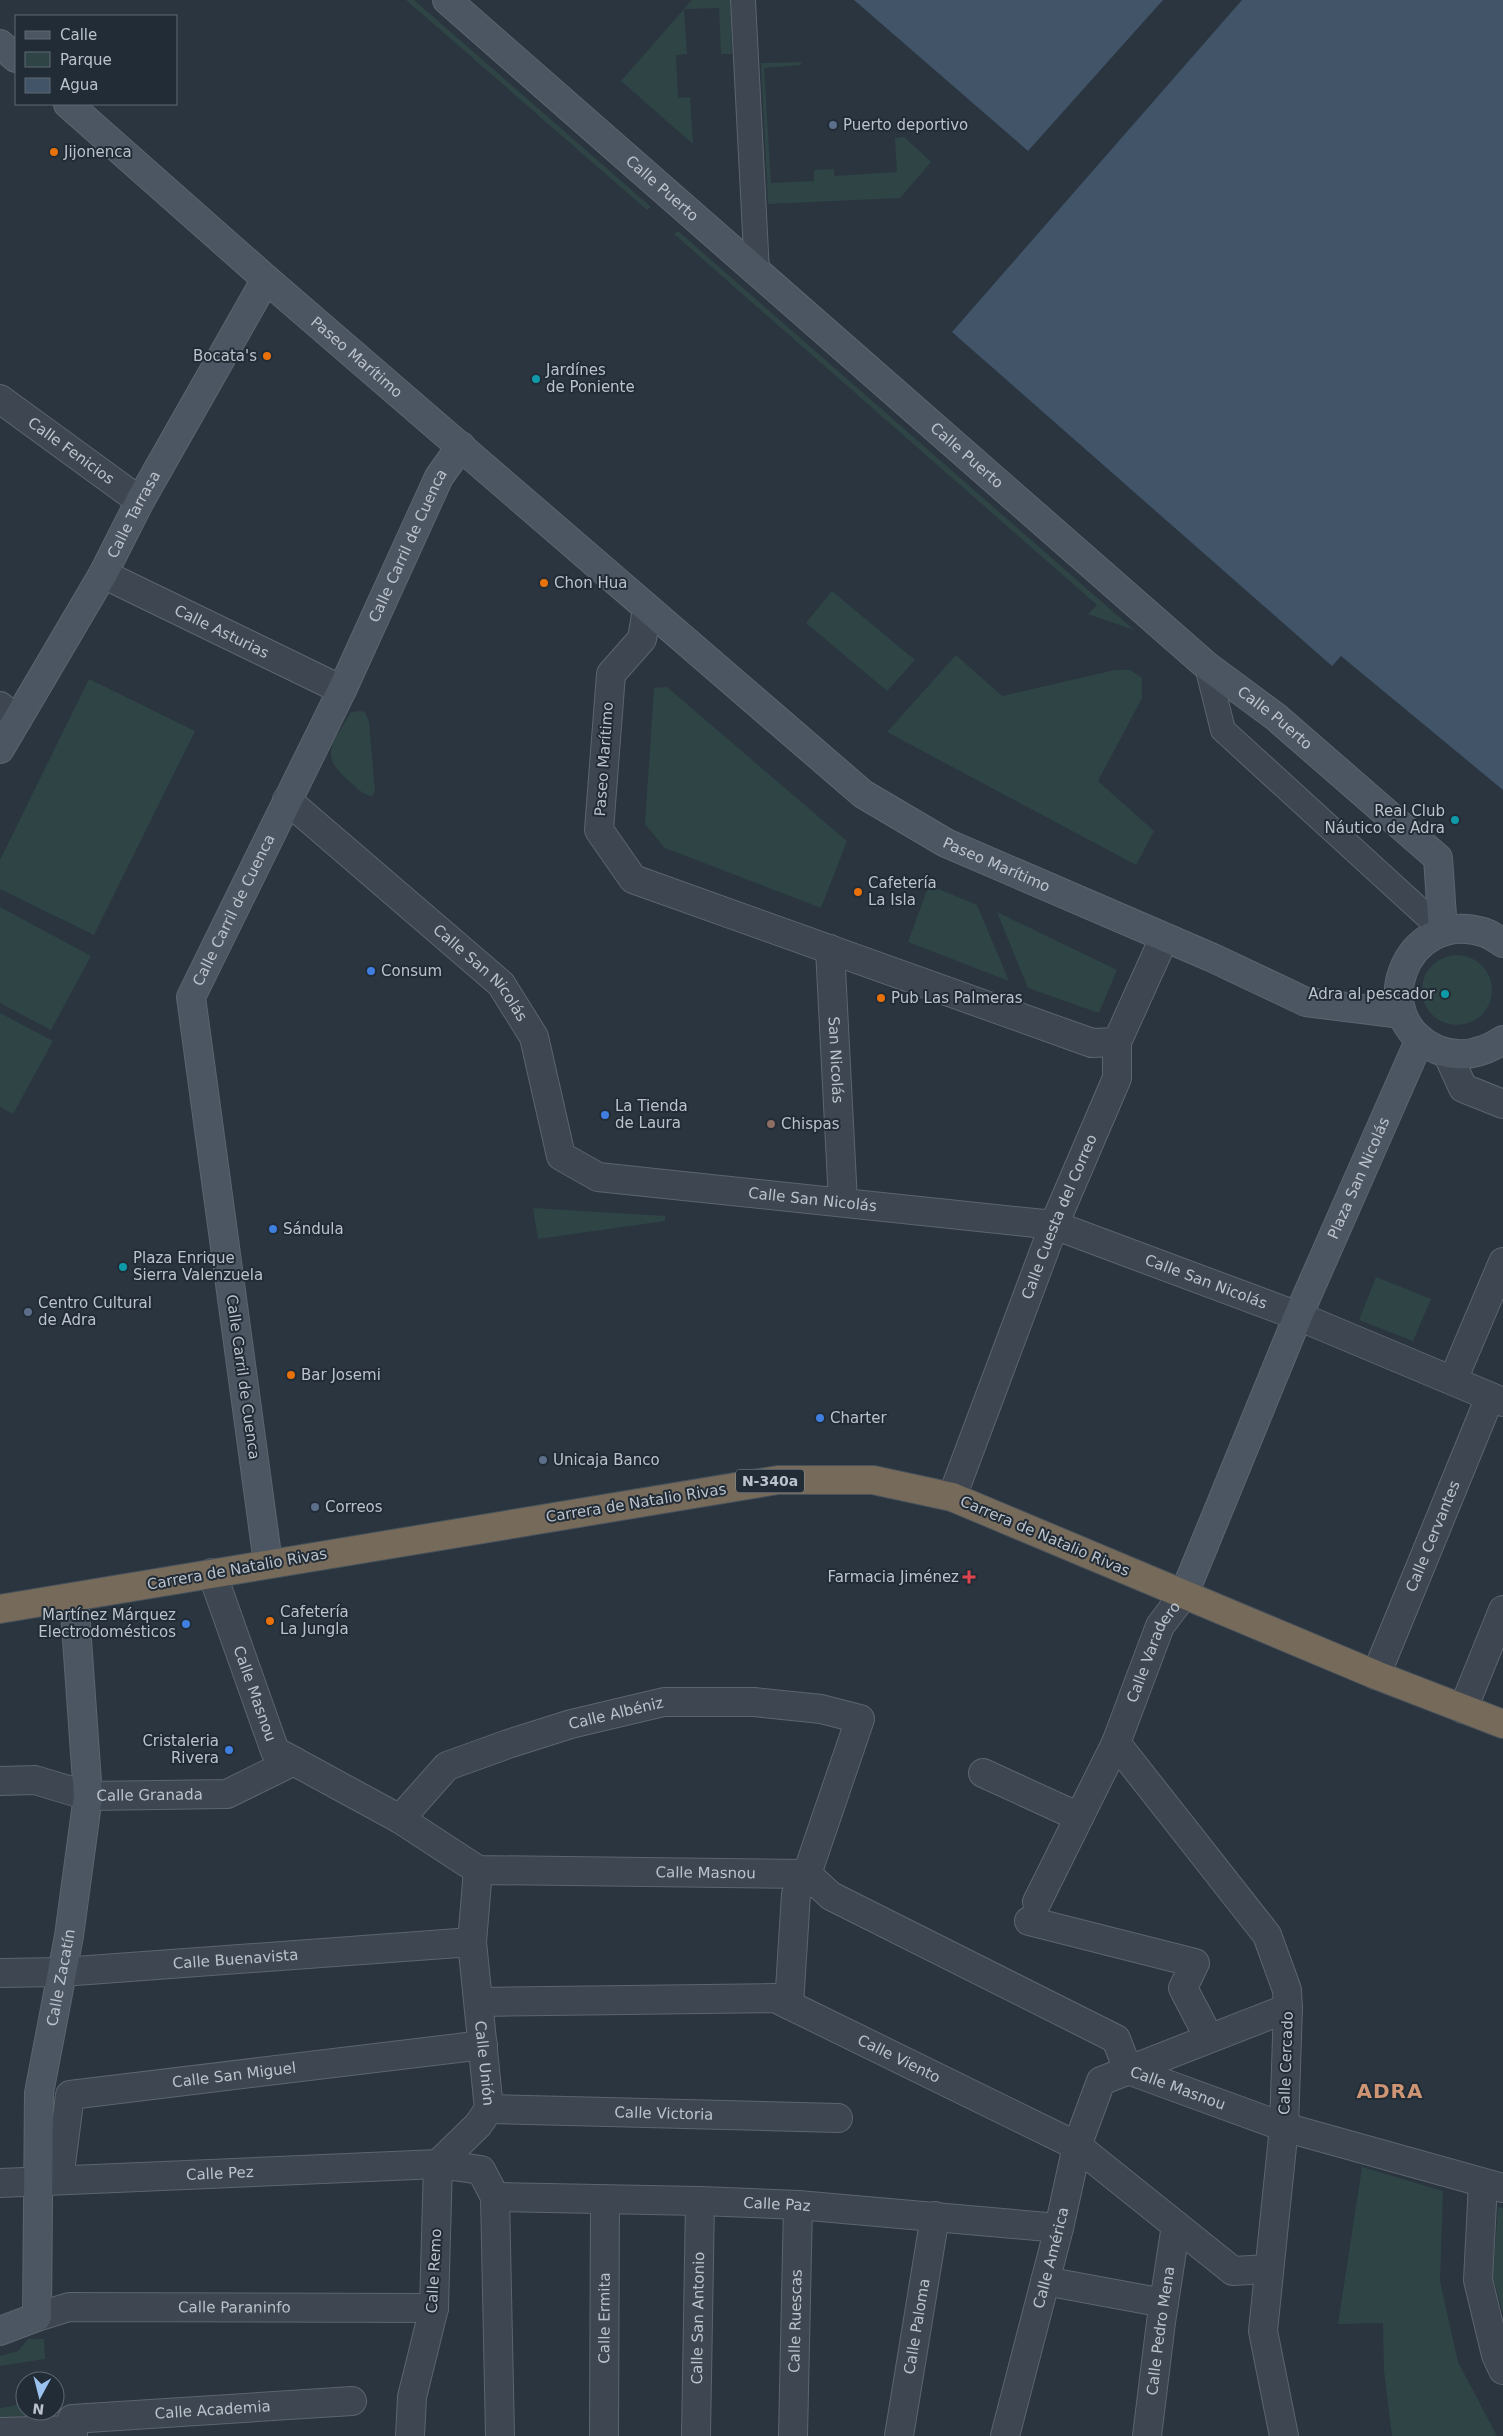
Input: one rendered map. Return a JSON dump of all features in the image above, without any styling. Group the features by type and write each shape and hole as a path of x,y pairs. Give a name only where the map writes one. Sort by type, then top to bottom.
{"highway":[{"name":"Carrera de Natalio Rivas","path":"0,1609 74,1598 268,1563 778,1480 873,1480 952,1497 1376,1675 1462,1710 1503,1724"}],"street":[{"name":"Calle Puerto","path":"447,0 1208,666 1276,717 1438,858 1443,931"},
{"name":"Paseo Marítimo","path":"69,105 266,279 863,794 946,843 1306,1002 1402,1014"},
{"name":"Calle Tarrasa","path":"0,749 8,713 103,574 140,501 266,279"},
{"name":"Calle Fenicios","path":"0,400 140,501"},
{"name":"Calle Carril de Cuenca","path":"268,1563 191,997 342,690 439,477 461,446"},
{"name":"Calle Asturias","path":"103,574 342,690"},
{"name":"Paseo Marítimo","path":"647,609 642,639 611,674 599,830 633,878 1092,1044 1117,1042"},
{"name":"Calle San Nicolás","path":"287,800 502,984 534,1038 561,1156 598,1177 1054,1225 1298,1316 1497,1400"},
{"path":"1503,943 1484,932 1464,928 1443,931 1425,940 1415,950 1401,974 1398,994 1402,1014 1413,1032 1428,1046 1503,1066"},
{"name":"Calle Cuesta del Correo","path":"952,1497 1054,1225 1117,1078 1117,1042 1164,938"},
{"name":"San Nicolás","path":"830,949 843,1202"},
{"name":"Plaza San Nicolás","path":"1298,1316 1420,1039"},
{"path":"1458,1054 1489,1050 1503,1040"},
{"path":"1458,1054 1463,1088 1503,1104"},
{"path":"1453,1380 1503,1262"},
{"name":"Calle Varadero","path":"1209,2038 1183,1988 1195,1963 1033,1911 1116,1742 1160,1626 1184,1594 1298,1316"},
{"name":"Calle Cervantes","path":"1376,1675 1497,1400"},
{"name":"Calle Masnou","path":"212,1573 275,1751 400,1819 478,1870 808,1874 831,1896 1116,2039 1128,2070 1284,2127 1493,2186"},
{"name":"Calle Zacatín","path":"37,2317 48,2180 39,2093 69,1936 88,1796 74,1598"},
{"path":"1462,1710 1503,1610"},
{"name":"Calle Albéniz","path":"400,1819 448,1766 571,1724 664,1702 754,1702 821,1709 860,1719 808,1874"},
{"name":"Calle Cercado","path":"1116,1742 1267,1935 1287,1990 1284,2127 1264,2331 1284,2436"},
{"name":"Calle Granada","path":"0,1781 35,1780 88,1796 227,1794 294,1761"},
{"path":"983,1773 1079,1817"},
{"name":"Calle Unión","path":"438,2164 478,2124 490,2109 472,1942 478,1870"},
{"path":"789,2006 796,1894 808,1874"},
{"name":"Calle Buenavista","path":"0,1973 62,1972 472,1942"},
{"name":"Calle Viento","path":"479,2002 775,1998 1077,2146 1233,2271 1269,2269"},
{"path":"1128,2070 1288,2008"},
{"name":"Calle San Miguel","path":"48,2180 70,2095 483,2046"},
{"name":"Calle América","path":"1005,2436 1059,2228 1077,2146 1101,2081 1128,2070"},
{"name":"Calle Victoria","path":"490,2109 838,2118"},
{"path":"438,2164 481,2170 495,2198 500,2436"},
{"name":"Calle Pez","path":"0,2183 438,2164"},
{"name":"Calle Remo","path":"410,2436 412,2397 434,2308 438,2164"},
{"path":"1493,2186 1478,2280 1496,2355 1503,2370"},
{"name":"Calle Paz","path":"495,2198 700,2201 798,2205 1059,2228"},
{"name":"Calle Ermita","path":"604,2436 605,2201"},
{"name":"Calle San Antonio","path":"696,2436 700,2201"},
{"name":"Calle Ruescas","path":"793,2436 798,2205"},
{"name":"Calle Paloma","path":"899,2436 935,2216"},
{"name":"Calle Pedro Mena","path":"1147,2436 1176,2226"},
{"path":"1045,2281 1164,2303"},
{"name":"Calle Paraninfo","path":"37,2317 69,2307 434,2308"},
{"path":"0,2331 37,2317"},
{"name":"Calle Academia","path":"0,2432 72,2428 352,2400"}],"lane":[{"path":"743,0 757,272"},
{"path":"1208,666 1223,730 1443,931"}],"green space":[{"path":"406,0 414,0 651,207 647,210"},
{"path":"692,0 730,0 732,54 721,54 719,8 684,9"},
{"path":"684,9 687,54 676,55 678,98 690,97 693,144 621,81"},
{"path":"801,62 801,65 764,68 771,183 814,181 814,170 834,169 834,176 897,172 895,138 904,137 931,162 900,198 768,204 761,63"},
{"path":"678,231 1134,630 1088,614 1097,605 674,234"},
{"path":"832,591 915,660 887,691 806,623"},
{"path":"956,655 1002,696 1115,670 1130,670 1142,678 1142,698 1098,781 1154,831 1136,865 887,732"},
{"path":"89,679 195,731 94,935 0,889 0,860"},
{"path":"667,687 847,841 821,908 665,848 645,824 654,688"},
{"path":"351,712 365,712 369,722 375,791 372,796 360,791 350,782 340,772 331,756 331,748 334,741"},
{"path":"929,885 977,905 1009,981 908,942"},
{"path":"0,907 91,956 51,1030 0,1003"},
{"path":"997,912 1117,970 1099,1013 1028,988"},
{"path":"1457,955 1470,958 1482,965 1489,977 1492,990 1489,1003 1482,1015 1470,1022 1457,1025 1444,1022 1432,1015 1425,1003 1422,990 1425,977 1432,965 1444,958"},
{"path":"0,1013 53,1041 13,1114 0,1107"},
{"path":"533,1208 665,1216 665,1221 538,1239"},
{"path":"1376,1277 1431,1299 1413,1341 1359,1320"},
{"path":"1362,2167 1443,2191 1440,2281 1458,2362 1497,2436 1392,2436 1384,2371 1383,2323 1338,2324"},
{"path":"1498,2207 1503,2208 1503,2313 1493,2277"},
{"path":"28,2339 44,2339 45,2359 0,2366 0,2356 18,2351"},
{"path":"15,2405 15,2421 46,2421 0,2423 0,2408"}],"water":[{"path":"854,0 1163,0 1028,151"},
{"path":"1242,0 1503,0 1503,790 1341,656 1332,666 952,332"}],"place":[{"name":"Puerto deportivo","path":"833,125"},
{"name":"Jijonenca","path":"54,152"},
{"name":"Bocata's","path":"267,356"},
{"name":"Jardínes de Poniente","path":"536,379"},
{"name":"Chon Hua","path":"544,583"},
{"name":"Real Club Náutico de Adra","path":"1455,820"},
{"name":"Cafetería La Isla","path":"858,892"},
{"name":"Consum","path":"371,971"},
{"name":"Adra al pescador","path":"1445,994"},
{"name":"Pub Las Palmeras","path":"881,998"},
{"name":"La Tienda de Laura","path":"605,1115"},
{"name":"Chispas","path":"771,1124"},
{"name":"Sándula","path":"273,1229"},
{"name":"Plaza Enrique Sierra Valenzuela","path":"123,1267"},
{"name":"Centro Cultural de Adra","path":"28,1312"},
{"name":"Bar Josemi","path":"291,1375"},
{"name":"Charter","path":"820,1418"},
{"name":"Unicaja Banco","path":"543,1460"},
{"name":"Correos","path":"315,1507"},
{"name":"Farmacia Jiménez","path":"969,1577"},
{"name":"Cafetería La Jungla","path":"270,1621"},
{"name":"Martínez Márquez Electrodomésticos","path":"186,1624"},
{"name":"Cristaleria Rivera","path":"229,1750"}],"district":[{"name":"ADRA","path":"1390,2091"}]}
